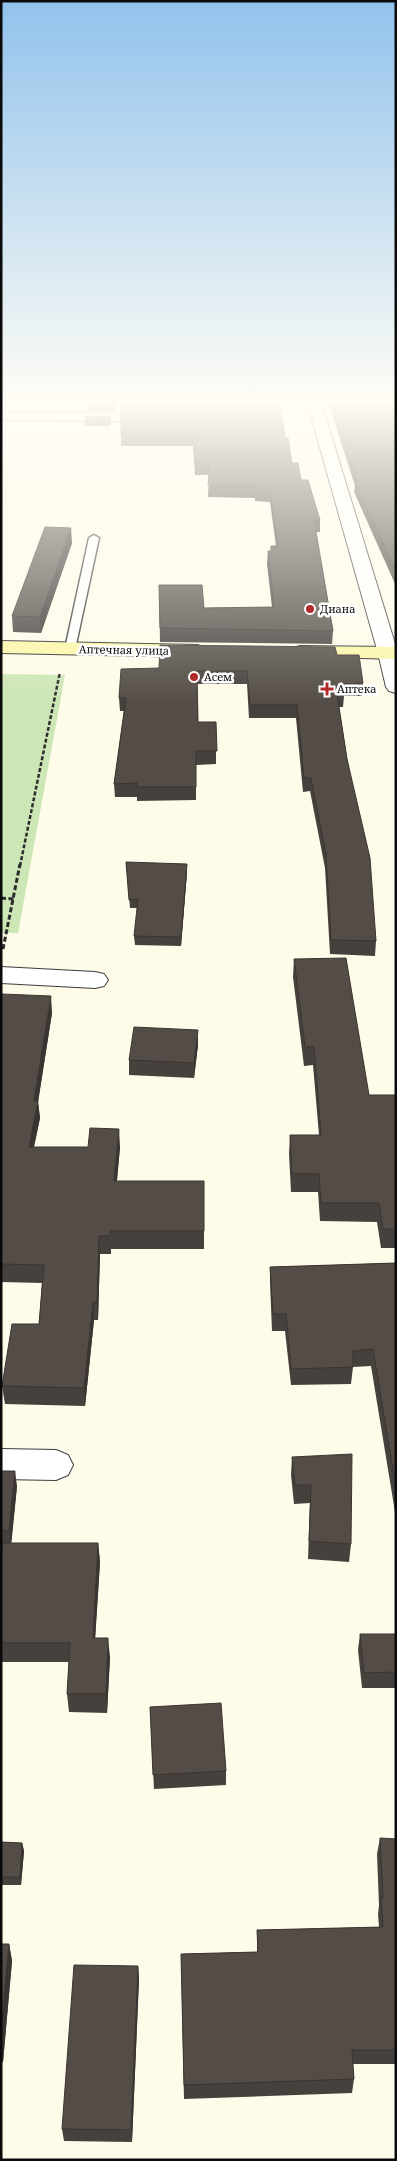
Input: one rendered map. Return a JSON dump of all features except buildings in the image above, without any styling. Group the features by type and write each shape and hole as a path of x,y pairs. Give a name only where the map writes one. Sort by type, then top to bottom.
{"main road":[{"name":"Аптечная улица","path":"1,647 216,651"},
{"path":"283,652 392,653"}],"street":[{"path":"345,503 392,653 396,688"},
{"path":"2,963 95,980"},
{"path":"1,1464 56,1465"}],"lane":[{"path":"70,649 94,538"}],"path":[{"path":"2,963 60,672 51,672"},
{"path":"1,898 14,899"}],"green space":[{"path":"1,674 65,675 18,933 1,933"}],"place":[{"name":"Диана","path":"310,609"},
{"name":"Асем","path":"194,677"},
{"name":"Аптека","path":"327,689"}]}
